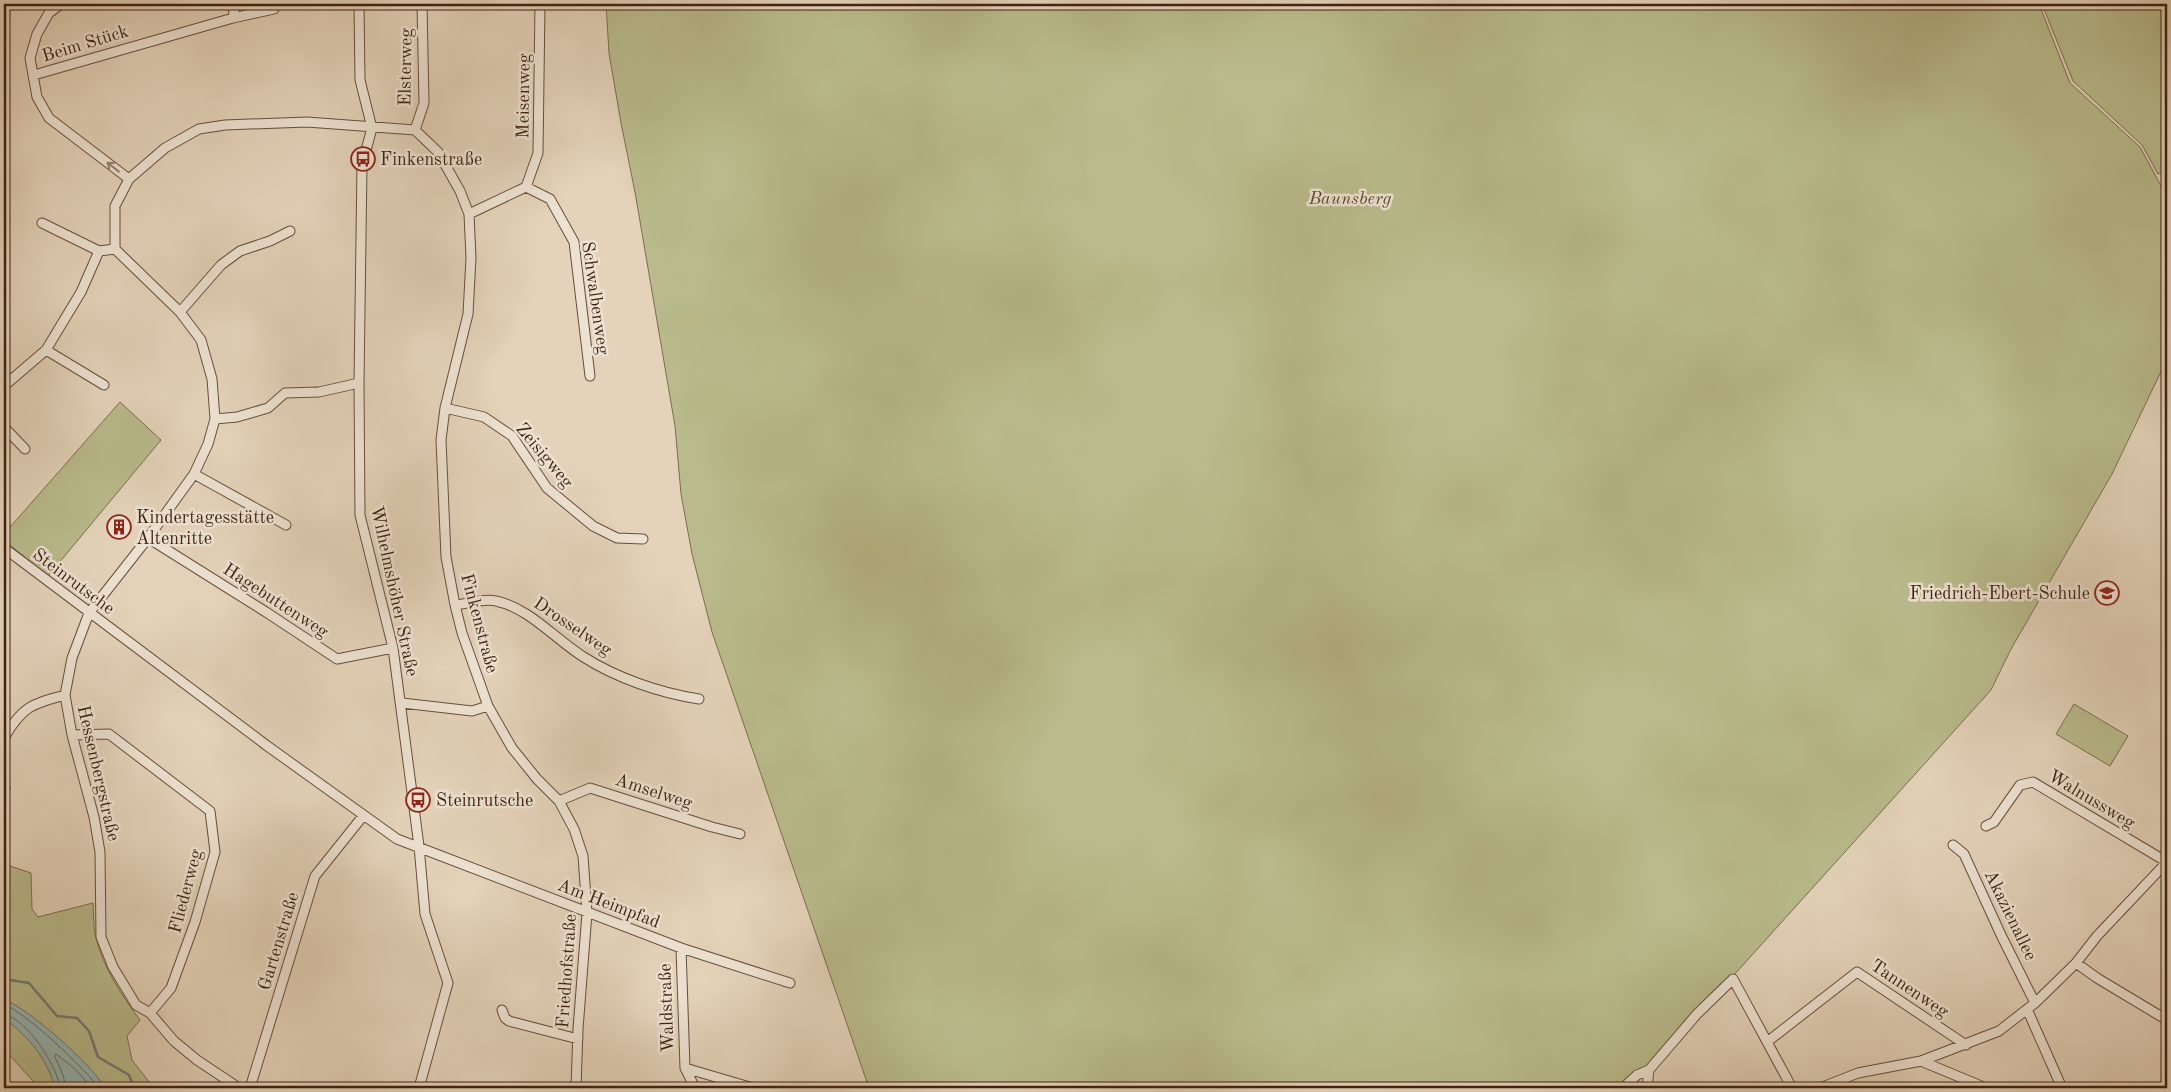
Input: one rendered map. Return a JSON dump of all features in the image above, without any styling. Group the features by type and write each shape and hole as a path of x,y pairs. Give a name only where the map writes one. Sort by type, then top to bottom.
{"street":[{"path":"61,4 49,13 38,34 30,58 37,97 50,118 129,179"},
{"path":"233,18 235,4"},
{"name":"Wilhelmshöher Straße","path":"359,4 360,80 372,128 362,165 359,383 360,514 393,648 402,703 425,914 448,984 419,1088"},
{"name":"Elsterweg","path":"415,130 424,103 422,4"},
{"name":"Meisenweg","path":"526,187 538,153 540,4"},
{"name":"Beim Stück","path":"34,75 233,18 274,9"},
{"path":"42,223 99,252 115,248 115,206 129,179 166,148 199,129 225,124 307,122 415,130"},
{"name":"Finkenstraße","path":"415,130 438,152 460,190 469,214 471,258 468,314 445,408 441,440 446,557 455,606 488,706 512,748 537,779 559,801 574,829 583,856"},
{"path":"469,214 526,187"},
{"name":"Schwalbenweg","path":"526,187 550,199 574,242 590,376"},
{"path":"180,312 221,265 240,251 270,241 290,231"},
{"name":"Hessenbergstraße","path":"115,248 180,312 201,340 212,379 215,419 208,444 194,474 148,538 89,613 72,658 65,695 72,735 94,818 100,852 101,937 113,967 136,1005 150,1013 174,1041 186,1051 239,1088"},
{"path":"4,386 46,350 80,292 99,252"},
{"path":"46,350 104,385"},
{"path":"215,419 237,417 268,408 285,393 319,392 359,383"},
{"name":"Zeisigweg","path":"445,408 484,417 512,436 547,488 593,526 617,538 643,539"},
{"path":"4,426 25,449"},
{"path":"194,474 286,526"},
{"name":"Hagebuttenweg","path":"148,538 266,612 336,659 393,648"},
{"name":"Steinrutsche","path":"4,548 362,816 397,838 419,846"},
{"name":"Drosselweg","path":"455,606 494,600 516,607 582,656 618,674 672,694 699,699"},
{"path":"4,738 15,718 34,704 65,695"},
{"path":"402,703 472,711 488,706"},
{"name":"Fliederweg","path":"72,735 109,734 210,811 215,852 194,922 171,988 150,1013"},
{"name":"Walnussweg","path":"1986,826 1994,822 2020,785 2033,782 2167,862"},
{"name":"Amselweg","path":"559,801 590,788 712,827 740,834"},
{"name":"Gartenstraße","path":"250,1088 315,876 362,816"},
{"name":"Akazienallee","path":"1953,845 1964,854 1998,928 2036,1003"},
{"name":"Am Heimpfad","path":"419,846 681,948 790,983"},
{"name":"Friedhofstraße","path":"576,1088 587,913 583,856"},
{"path":"1820,1088 1858,1074 1921,1061 1999,1031 2036,1003 2167,862"},
{"name":"Waldstraße","path":"681,948 685,1068 695,1088"},
{"path":"2076,962 2167,1020"},
{"name":"Tannenweg","path":"1767,1042 1856,972 1966,1045"},
{"path":"1624,1088 1637,1075 1649,1070 1697,1014 1733,979 1792,1088"},
{"path":"502,1010 505,1018 509,1021 578,1039"},
{"path":"2027,1010 2062,1088"},
{"path":"1921,1061 1986,1088"},
{"name":"Waldstraße","path":"685,1068 753,1088"},
{"path":"1647,1088 1649,1070"}],"green space":[{"name":"Baunsberg","path":"606,4 2039,4 2070,83 2140,147 2167,197 2167,359 2112,474 2011,649 1991,690 1632,1088 869,1088 712,632 692,554 681,494 675,426 609,53"},
{"path":"2042,4 2167,4 2167,170 2158,174 2142,145 2073,81"},
{"path":"120,402 161,440 48,576 4,540 4,534"},
{"path":"2074,704 2128,736 2110,766 2056,734"},
{"path":"4,864 31,873 32,909 38,917 93,903 95,934 103,960 120,991 140,1020 127,1036 132,1060 154,1088 104,1088 99,1079 75,1053 27,1013 4,1000"},
{"path":"4,1018 36,1048 47,1066 55,1088 35,1088 32,1080 4,1049"}],"water":[{"path":"4,1000 14,1004 59,1038 89,1067 104,1088 55,1088 42,1057 29,1040 4,1018"}],"waterway":[{"path":"4,979 29,983 57,1016 77,1018 89,1031 98,1057 129,1075 134,1088"}],"place":[{"name":"Finkenstraße","path":"363,159"},
{"name":"Kindertagesstätte Altenritte","path":"119,527"},
{"name":"Friedrich-Ebert-Schule","path":"2107,593"},
{"name":"Steinrutsche","path":"418,800"}]}
